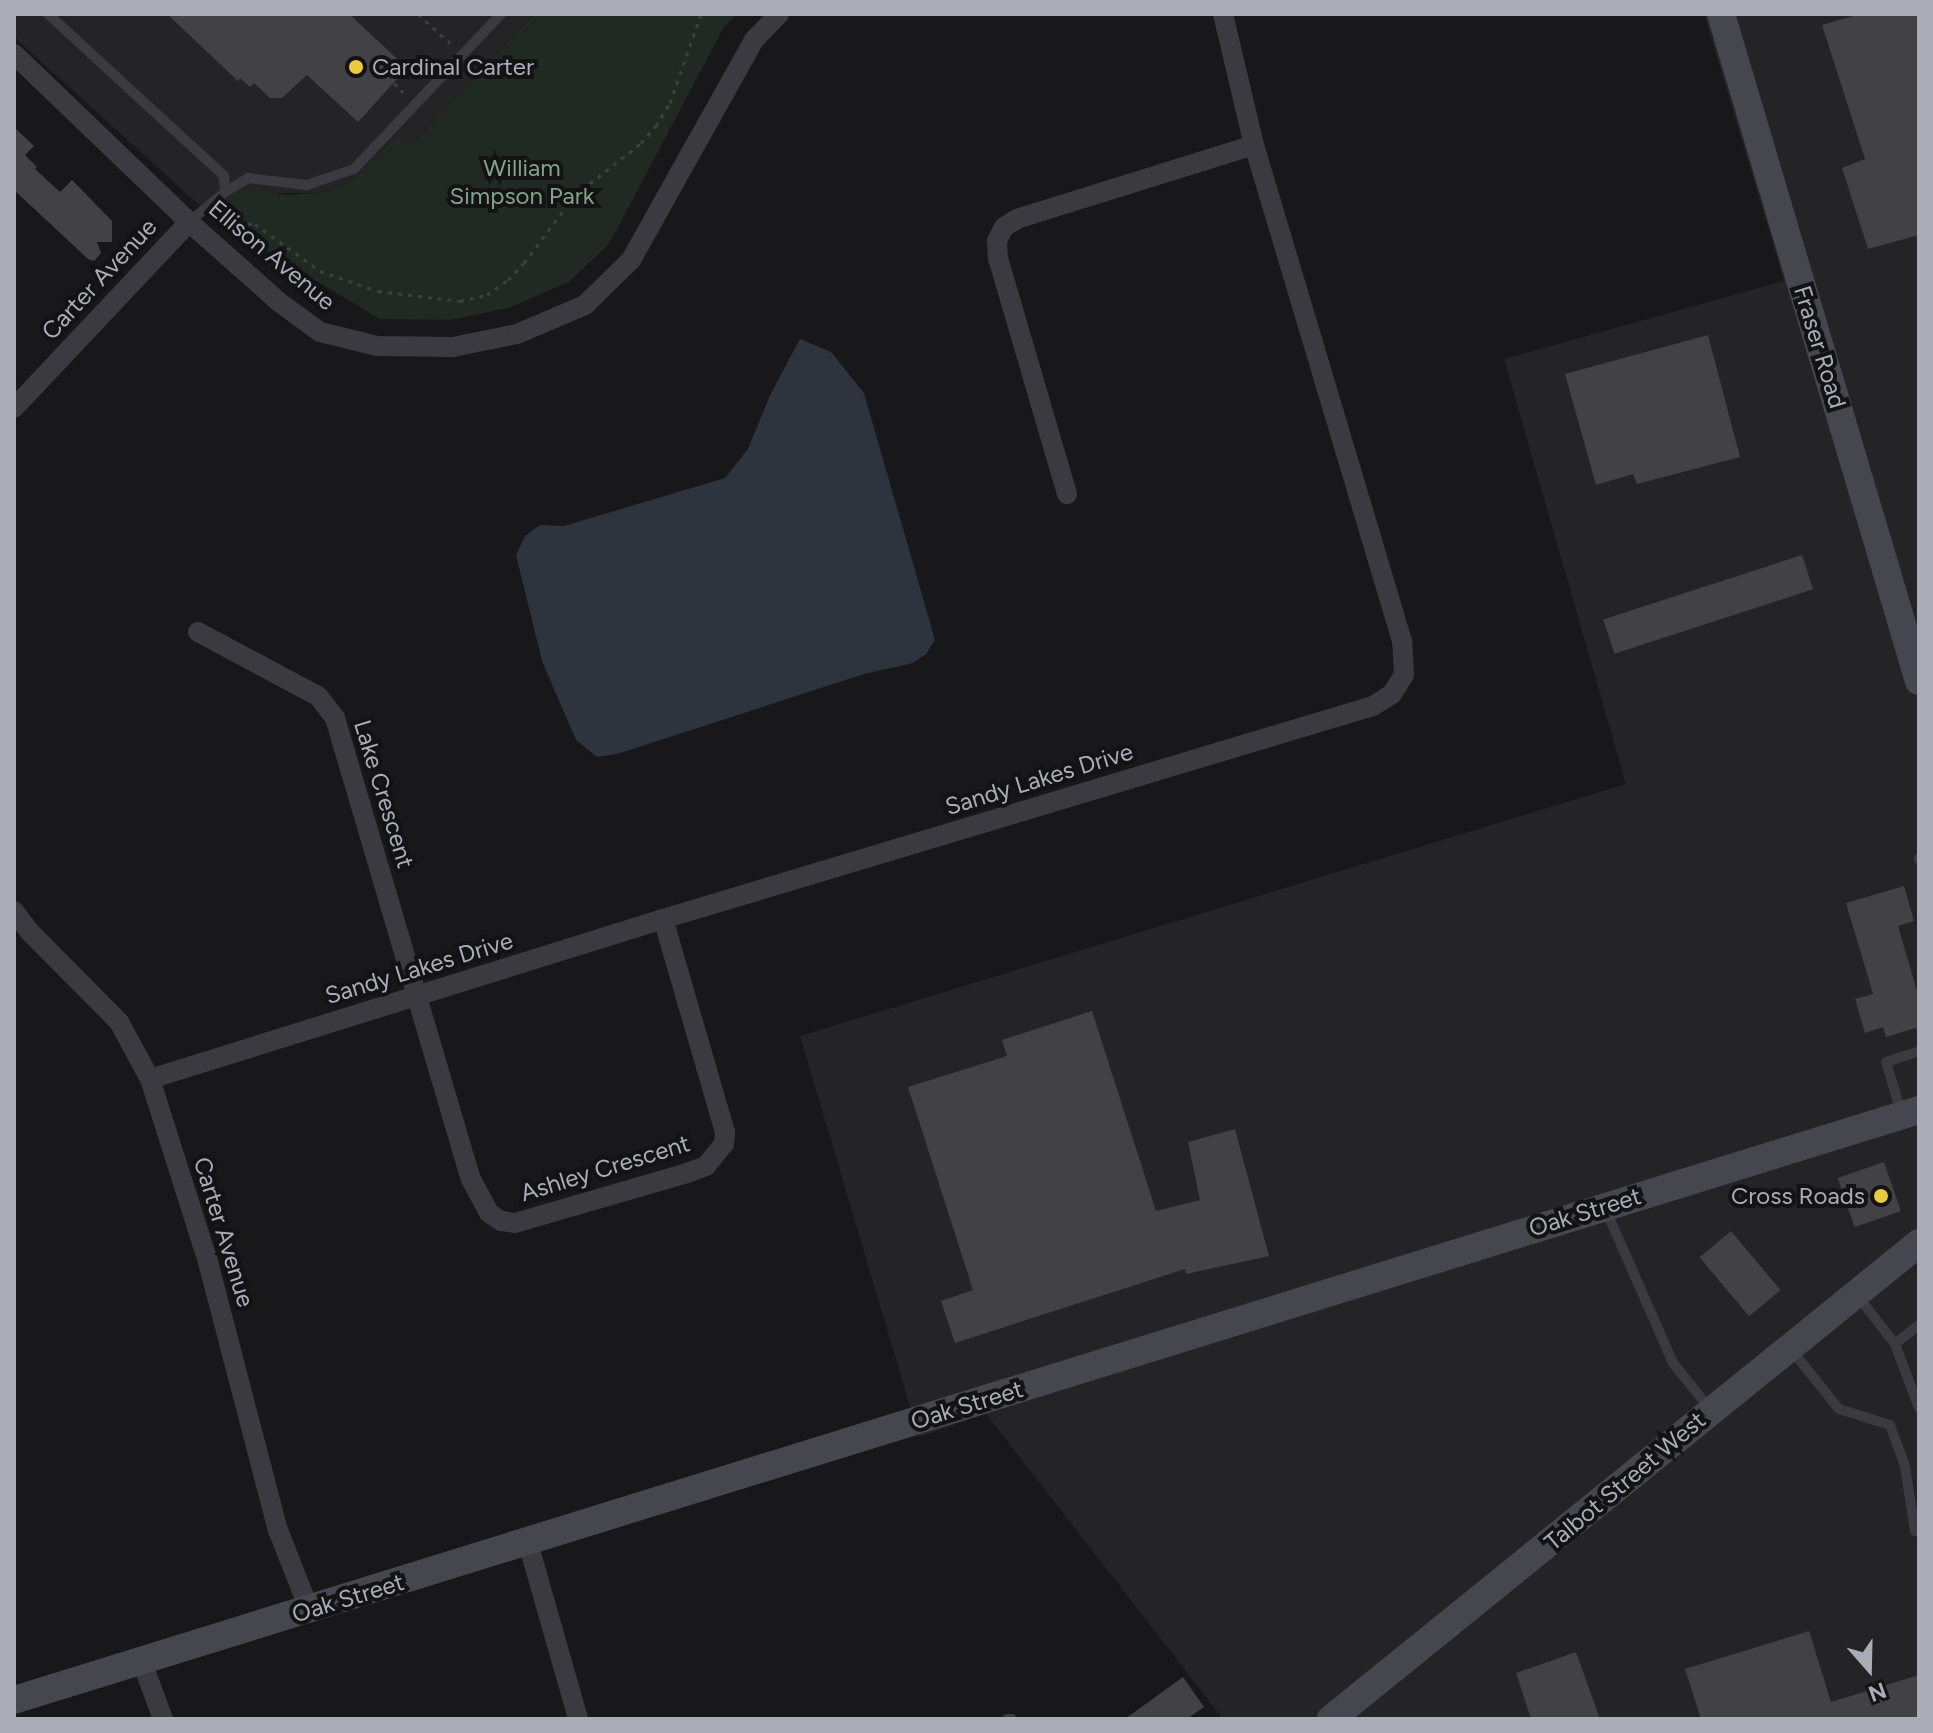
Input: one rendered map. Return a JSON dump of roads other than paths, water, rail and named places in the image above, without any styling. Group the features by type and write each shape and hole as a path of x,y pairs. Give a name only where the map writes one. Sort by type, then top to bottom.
{"main road":[{"name":"Fraser Road","path":"1721,14 1919,681"},
{"name":"Oak Street","path":"14,1700 1911,1113"},
{"name":"Talbot Street West","path":"1331,1719 1919,1243"}],"street":[{"name":"Ellison Avenue","path":"14,54 189,222 279,302 320,332 377,346 453,347 517,334 585,305 631,260 754,40 779,14"},
{"name":"Sandy Lakes Drive","path":"150,1079 663,919 1373,706 1392,694 1404,675 1402,641 1254,145 1223,14"},
{"path":"1067,494 998,258 997,241 1004,227 1017,219 1254,145"},
{"name":"Carter Avenue","path":"14,408 189,222"},
{"name":"Lake Crescent","path":"198,632 304,688 328,706 340,730 416,996"},
{"name":"Carter Avenue","path":"14,911 30,932 119,1022 150,1079 208,1262 278,1530 309,1609"},
{"name":"Ashley Crescent","path":"416,996 471,1179 489,1213 501,1221 515,1223 687,1173 706,1166 718,1156 725,1132 663,919"},
{"path":"528,1543 578,1719"},
{"path":"142,1662 163,1719"}],"lane":[{"path":"48,14 224,176 225,192"},
{"path":"189,222 225,192 248,178 307,185 354,169 501,14"},
{"path":"1911,1113 1886,1062 1919,1051"},
{"path":"1605,1206 1673,1363 1711,1410"},
{"path":"1855,1293 1895,1344 1919,1408"},
{"path":"1895,1344 1919,1325"},
{"path":"1789,1347 1839,1409 1890,1425 1905,1466 1915,1531"}],"place":[{"name":"Cardinal Carter","path":"356,67"},
{"name":"Cross Roads","path":"1881,1196"}],"park label":[{"name":"William Simpson Park","path":"522,182"}]}
